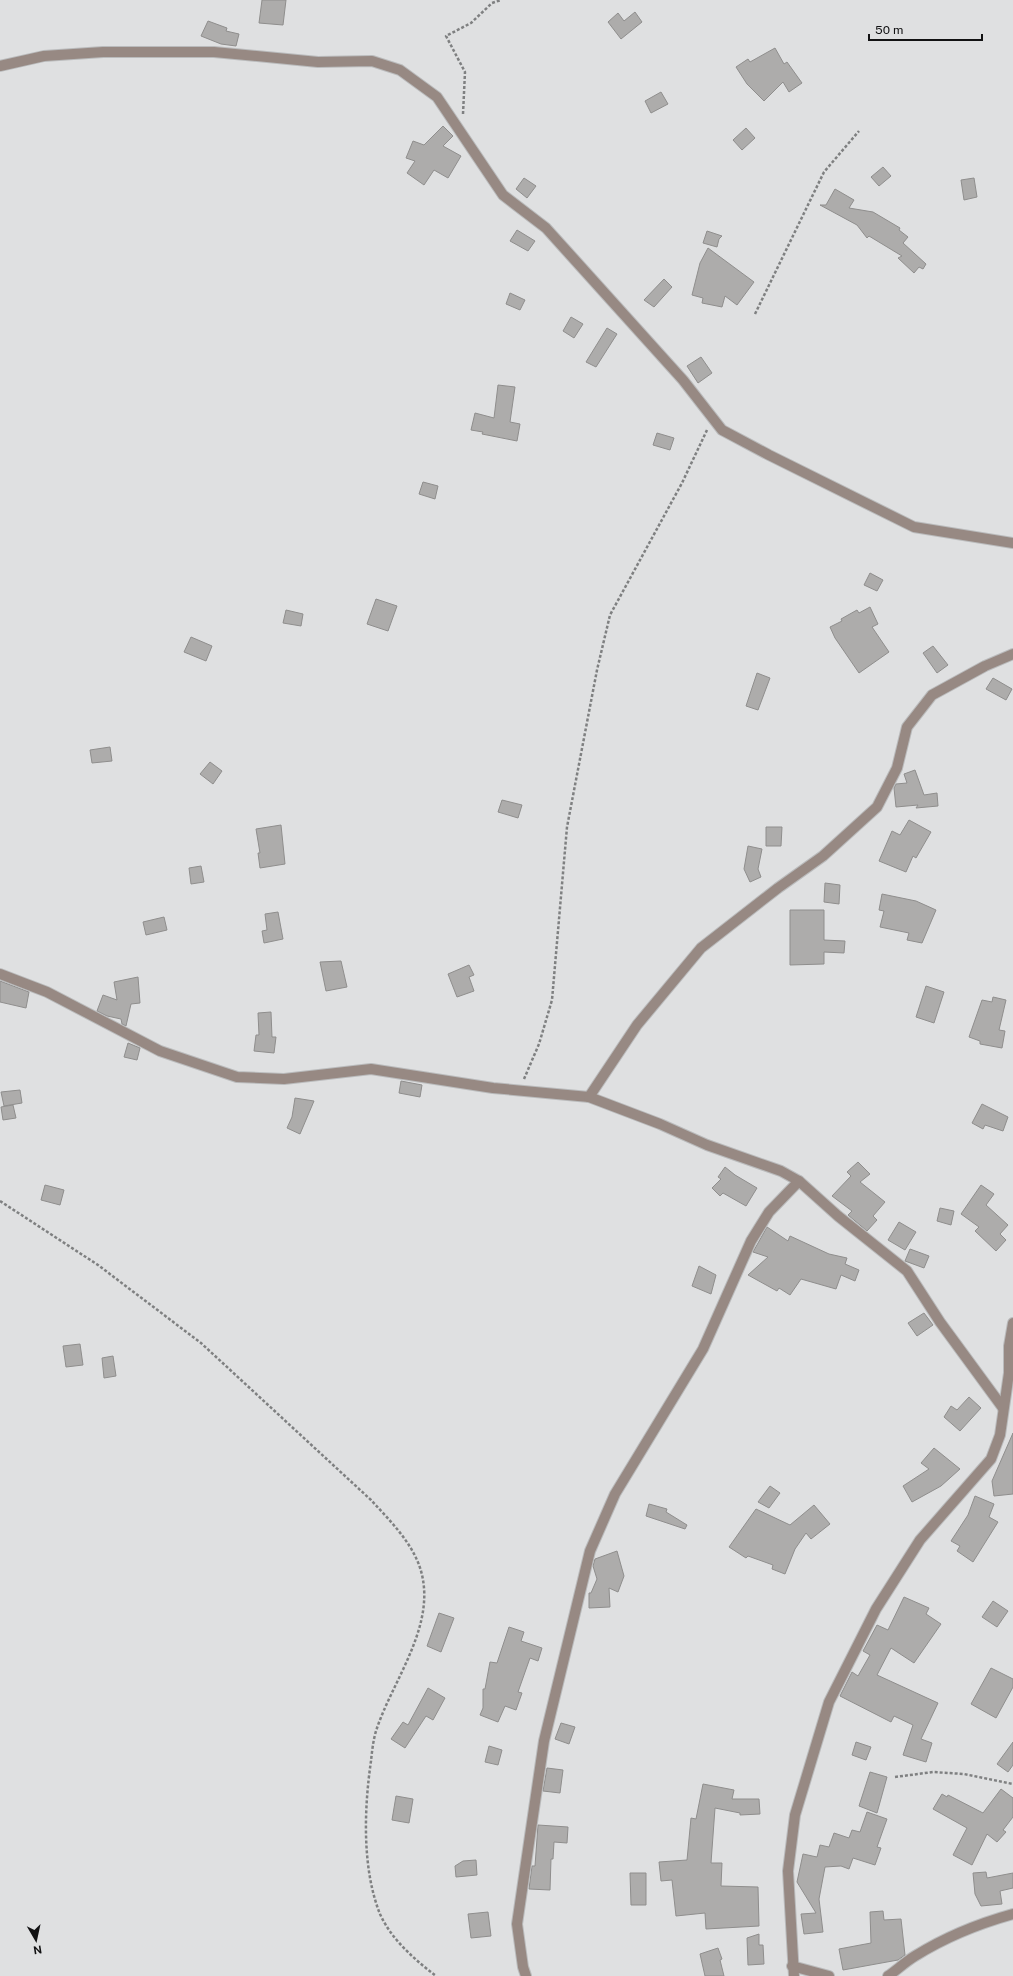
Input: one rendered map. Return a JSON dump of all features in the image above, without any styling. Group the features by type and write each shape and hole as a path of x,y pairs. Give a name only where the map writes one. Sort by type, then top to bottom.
{"street":[{"path":"0,66 44,56 103,52 214,52 318,62 372,61 400,70 437,97 503,195 546,228 683,380 722,430 769,455 914,526 1013,543"},
{"path":"589,1097 637,1025 701,948 778,888 824,856 877,807 897,768 907,728 932,695 985,666 1013,654"},
{"path":"0,974 47,992 160,1051 237,1077 284,1079 371,1069 519,1090 589,1097 707,1144 781,1171 799,1181 838,1216 907,1271 940,1322 1003,1408"},
{"path":"526,1976 523,1967 517,1924 544,1741 590,1551 615,1494 703,1349 751,1241 769,1212 799,1181"},
{"path":"830,1976 793,1971 788,1871 795,1815 829,1702 876,1609 920,1540 991,1459 1000,1435 1009,1373 1009,1346 1013,1323"},
{"path":"888,1976 913,1957 942,1939 978,1923 1013,1914"}],"path":[{"path":"463,136 465,72 446,36 471,22 492,3 501,0"},
{"path":"755,314 824,172 860,131"},
{"path":"519,1090 539,1044 552,1000 567,827 597,670 610,615 682,483 712,418"},
{"path":"0,1201 98,1265 200,1343 371,1500 392,1523 419,1563 424,1581 423,1616 415,1640 375,1732 366,1790 365,1836 370,1873 380,1914 399,1943 416,1961 436,1976"},
{"path":"895,1776 933,1772 948,1773 978,1776 1013,1784"}],"building":[{"path":"262,0 286,0 283,25 259,23"},
{"path":"635,12 642,22 621,39 608,22 618,13 624,21"},
{"path":"208,21 227,28 226,31 239,34 236,46 221,44 201,36"},
{"path":"775,48 784,64 787,62 802,83 789,92 783,82 764,101 747,84 736,67 748,59 750,62"},
{"path":"661,92 668,104 651,113 645,101"},
{"path":"443,126 453,136 443,146 461,156 448,178 434,170 424,185 407,173 415,161 406,158 413,141 424,145"},
{"path":"746,128 755,138 742,150 733,140"},
{"path":"883,167 891,176 879,186 871,177"},
{"path":"524,178 536,186 527,198 516,189"},
{"path":"974,178 977,197 964,200 961,180"},
{"path":"835,189 854,200 849,208 873,212 900,228 899,230 908,237 903,243 926,264 923,269 919,267 914,273 898,258 902,256 869,236 867,238 857,225 820,205 826,205"},
{"path":"517,230 535,241 528,251 510,241"},
{"path":"707,231 722,236 719,239 717,247 703,243"},
{"path":"708,248 754,282 737,305 725,296 722,307 702,303 703,298 692,295 700,263"},
{"path":"664,279 672,287 654,307 644,300"},
{"path":"510,293 525,300 520,310 506,304"},
{"path":"571,317 583,324 574,338 563,331"},
{"path":"607,328 617,334 596,367 586,362"},
{"path":"701,357 712,373 698,383 687,366"},
{"path":"498,385 515,387 510,422 520,424 517,441 482,434 483,432 471,430 475,413 494,418"},
{"path":"657,433 674,438 670,450 653,445"},
{"path":"423,482 438,486 435,499 419,494"},
{"path":"870,573 883,580 877,591 864,585"},
{"path":"376,599 397,606 388,631 367,624"},
{"path":"870,607 878,624 872,627 889,652 859,673 835,638 830,627 842,621 841,619 857,610 859,613"},
{"path":"286,610 303,614 301,626 283,623"},
{"path":"191,637 212,646 206,661 184,652"},
{"path":"933,646 948,665 937,673 923,653"},
{"path":"757,673 770,678 758,710 746,706"},
{"path":"993,678 1012,689 1006,700 986,689"},
{"path":"110,747 112,761 92,763 90,750"},
{"path":"210,762 222,771 213,784 200,774"},
{"path":"915,770 924,795 937,793 938,806 916,808 918,805 896,807 894,788 896,784 907,783 904,774"},
{"path":"502,800 522,805 518,818 498,812"},
{"path":"909,820 931,832 916,858 913,856 906,872 879,861 892,831 900,835"},
{"path":"281,825 285,864 260,868 258,853 260,853 256,829"},
{"path":"766,827 782,827 781,846 766,846"},
{"path":"748,846 762,849 758,869 761,877 750,882 744,869"},
{"path":"201,866 204,882 191,884 189,868"},
{"path":"825,883 840,885 839,904 824,902"},
{"path":"882,894 916,901 936,910 922,943 907,940 909,933 880,927 884,911 879,910"},
{"path":"790,910 824,910 824,940 845,941 844,953 824,952 824,964 790,965"},
{"path":"278,912 283,939 264,943 262,931 267,930 265,914"},
{"path":"164,917 167,930 146,935 143,922"},
{"path":"341,961 347,987 326,991 320,962"},
{"path":"469,965 474,975 469,977 474,991 457,997 448,974"},
{"path":"138,977 140,1003 131,1004 126,1026 122,1024 121,1019 107,1016 97,1011 103,995 117,1000 114,982"},
{"path":"0,981 29,992 26,1008 0,1002"},
{"path":"926,986 944,992 934,1023 916,1017"},
{"path":"993,997 1006,1000 999,1030 1005,1031 1002,1048 980,1044 980,1041 969,1037 982,1000 992,1002"},
{"path":"271,1012 272,1037 276,1037 274,1053 254,1051 256,1035 259,1035 258,1013"},
{"path":"128,1043 140,1048 137,1060 124,1057"},
{"path":"401,1081 422,1085 420,1097 399,1093"},
{"path":"20,1090 22,1103 4,1106 1,1092"},
{"path":"295,1098 314,1101 300,1134 287,1128 292,1117"},
{"path":"982,1104 1008,1117 1003,1131 985,1125 983,1129 972,1123"},
{"path":"13,1105 16,1118 3,1120 1,1107"},
{"path":"858,1162 870,1174 860,1182 885,1202 873,1216 877,1220 867,1231 848,1215 852,1211 832,1196 851,1176 847,1172"},
{"path":"725,1167 735,1175 757,1188 746,1206 723,1193 720,1196 712,1188 721,1179 718,1177"},
{"path":"45,1185 64,1190 60,1205 41,1200"},
{"path":"981,1185 994,1194 986,1205 1008,1225 1000,1234 1006,1240 996,1251 975,1231 979,1227 961,1214"},
{"path":"940,1208 954,1211 951,1225 937,1221"},
{"path":"899,1222 916,1232 905,1250 888,1240"},
{"path":"767,1227 788,1241 790,1236 829,1254 847,1258 845,1264 859,1270 855,1281 841,1275 836,1289 801,1279 790,1295 779,1288 777,1291 748,1275 768,1257 753,1252"},
{"path":"910,1249 929,1256 924,1268 905,1261"},
{"path":"699,1266 716,1275 711,1294 692,1286"},
{"path":"924,1313 933,1325 917,1336 908,1323"},
{"path":"80,1344 83,1365 66,1367 63,1346"},
{"path":"113,1356 116,1376 104,1378 102,1358"},
{"path":"969,1397 981,1408 960,1431 944,1417 951,1406 957,1410"},
{"path":"1013,1433 1013,1494 994,1496 992,1481"},
{"path":"934,1448 960,1469 941,1486 912,1502 903,1486 929,1469 921,1463"},
{"path":"770,1486 780,1493 769,1508 758,1502"},
{"path":"975,1496 994,1504 989,1517 998,1522 973,1562 957,1551 960,1546 951,1541 968,1515"},
{"path":"649,1504 667,1509 666,1512 687,1525 685,1529 646,1516"},
{"path":"814,1505 830,1524 811,1539 806,1533 795,1549 785,1574 772,1569 773,1565 748,1556 746,1558 729,1547 756,1509 790,1525"},
{"path":"617,1551 624,1576 618,1592 609,1588 610,1607 589,1608 589,1593 591,1593 597,1579 593,1566 595,1559"},
{"path":"904,1597 929,1608 926,1614 941,1624 914,1663 891,1648 877,1675 938,1703 921,1739 932,1743 926,1762 903,1755 913,1725 894,1716 891,1722 840,1696 852,1672 858,1676 870,1655 863,1651 877,1625 888,1630"},
{"path":"993,1601 1008,1611 997,1627 982,1617"},
{"path":"439,1613 454,1618 441,1652 427,1646"},
{"path":"509,1627 524,1632 521,1641 542,1648 538,1661 530,1658 518,1692 522,1693 516,1710 505,1706 498,1722 480,1715 483,1708 483,1689 485,1689 490,1662 497,1663"},
{"path":"991,1668 1013,1679 1013,1687 996,1718 971,1704"},
{"path":"428,1688 445,1698 433,1720 426,1716 405,1748 391,1739 403,1722 408,1725"},
{"path":"561,1723 575,1727 569,1744 555,1739"},
{"path":"856,1742 871,1747 866,1760 852,1755"},
{"path":"1013,1742 1013,1765 1008,1772 997,1764"},
{"path":"489,1746 502,1750 498,1765 485,1762"},
{"path":"547,1768 563,1770 560,1793 543,1791"},
{"path":"870,1772 887,1777 877,1813 859,1806"},
{"path":"703,1784 734,1790 732,1799 759,1799 760,1814 740,1815 740,1813 715,1808 711,1863 722,1863 721,1886 758,1887 759,1926 706,1929 705,1913 676,1916 672,1880 661,1881 659,1862 687,1860 691,1818 696,1819"},
{"path":"1001,1789 1013,1798 1013,1817 1003,1830 1006,1832 997,1842 987,1834 972,1865 953,1855 967,1828 933,1809 942,1794 947,1797 948,1795 983,1813"},
{"path":"396,1796 413,1799 409,1823 392,1820"},
{"path":"867,1812 887,1819 877,1847 881,1848 875,1865 853,1858 849,1869 841,1866 825,1867 819,1899 823,1932 804,1934 801,1914 816,1913 797,1882 803,1854 817,1857 820,1845 829,1847 834,1833 849,1838 852,1830 860,1832"},
{"path":"538,1825 568,1827 567,1843 554,1842 553,1859 551,1859 550,1890 529,1889 532,1866 535,1866"},
{"path":"476,1860 477,1875 456,1877 455,1866 463,1861"},
{"path":"986,1872 987,1878 1013,1873 1013,1888 1000,1891 1002,1904 981,1906 975,1894 973,1873"},
{"path":"630,1873 646,1873 646,1905 631,1905"},
{"path":"883,1911 884,1920 901,1919 905,1955 898,1960 843,1970 839,1949 871,1943 870,1912"},
{"path":"488,1912 491,1936 471,1938 468,1914"},
{"path":"759,1934 759,1945 763,1945 764,1964 748,1965 747,1938"},
{"path":"718,1948 722,1959 720,1960 724,1976 705,1976 700,1954"}]}
